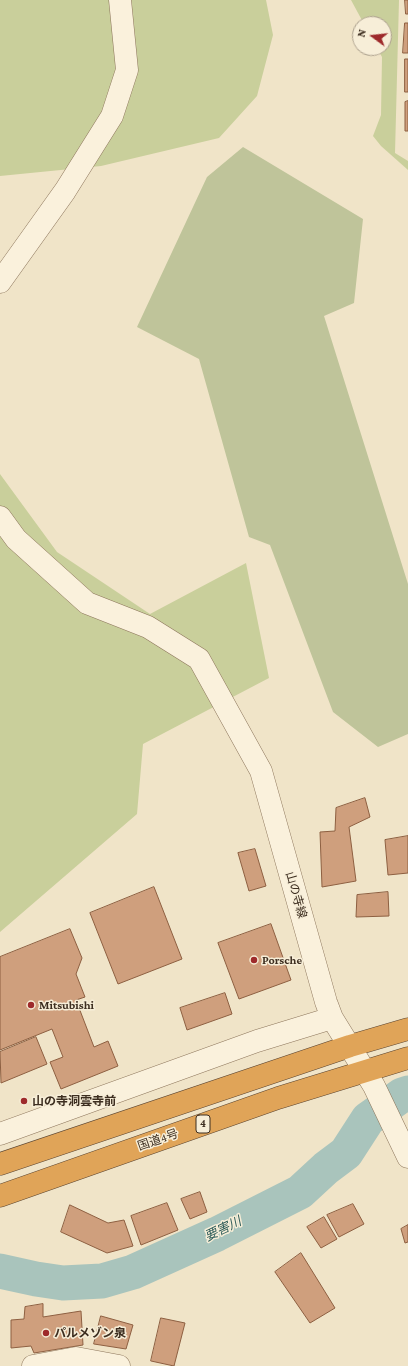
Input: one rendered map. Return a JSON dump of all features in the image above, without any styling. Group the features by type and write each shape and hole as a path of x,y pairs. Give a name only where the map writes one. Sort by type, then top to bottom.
{"highway":[{"name":"4","path":"0,1164 350,1046 408,1029"},
{"name":"国道4号","path":"0,1196 278,1098 408,1058"}],"street":[{"path":"0,282 65,191 112,116 127,70 120,0"},
{"name":"山の寺線","path":"0,517 16,540 87,604 148,627 199,659 261,771 326,1002 332,1018 365,1071 390,1118 408,1157"},
{"path":"0,1134 257,1041 332,1018"},
{"path":"33,1366 76,1358 119,1366"}],"green space":[{"path":"0,0 266,0 273,35 257,96 219,138 101,166 0,176"},
{"path":"351,0 399,0 395,153 408,161 408,170 381,146 373,136 381,115 381,56 392,56 392,16 360,16"},
{"path":"243,147 363,219 354,303 324,316 408,584 408,734 378,747 333,712 270,545 249,537 199,359 137,327 207,177"},
{"path":"0,474 57,552 150,614 246,563 269,678 143,744 137,814 0,932"}],"building":[{"path":"405,0 408,0 408,14 406,14"},
{"path":"405,23 408,23 408,53 403,53"},
{"path":"405,59 408,59 408,92 405,92"},
{"path":"408,101 408,131 405,131 405,102"},
{"path":"365,798 370,817 349,827 356,881 322,887 320,832 335,831 336,808"},
{"path":"408,836 408,873 388,875 385,840"},
{"path":"255,849 266,886 249,891 238,853"},
{"path":"154,887 182,959 118,984 90,913"},
{"path":"388,892 389,916 356,917 357,895"},
{"path":"271,924 291,980 239,999 218,943"},
{"path":"70,929 82,958 76,974 85,997 76,1000 94,1047 108,1041 118,1066 61,1089 50,1062 63,1057 52,1029 0,1050 0,957"},
{"path":"225,993 232,1014 187,1030 180,1008"},
{"path":"36,1037 47,1064 1,1083 0,1052"},
{"path":"200,1192 207,1212 190,1219 181,1199"},
{"path":"167,1203 178,1230 141,1245 131,1216"},
{"path":"353,1204 364,1224 339,1237 327,1215"},
{"path":"70,1205 108,1223 124,1220 133,1246 107,1253 61,1232"},
{"path":"324,1217 337,1239 321,1248 307,1227"},
{"path":"408,1225 408,1242 405,1243 401,1229"},
{"path":"301,1253 335,1308 310,1323 275,1272"},
{"name":"パルメゾン泉","path":"43,1304 43,1317 81,1311 83,1345 34,1353 31,1346 11,1348 11,1320 24,1319 25,1307"},
{"path":"101,1316 133,1325 126,1349 94,1344"},
{"path":"161,1318 185,1323 174,1366 151,1361"}],"waterway":[{"name":"要害川","path":"0,1271 63,1283 102,1281 133,1272 217,1234 300,1192 326,1168 346,1153 368,1119 402,1095 408,1093"}],"place":[{"name":"Porsche","path":"254,960"},
{"name":"Mitsubishi","path":"31,1005"},
{"name":"山の寺洞雲寺前","path":"24,1101"},
{"name":"パルメゾン泉","path":"46,1333"}]}
